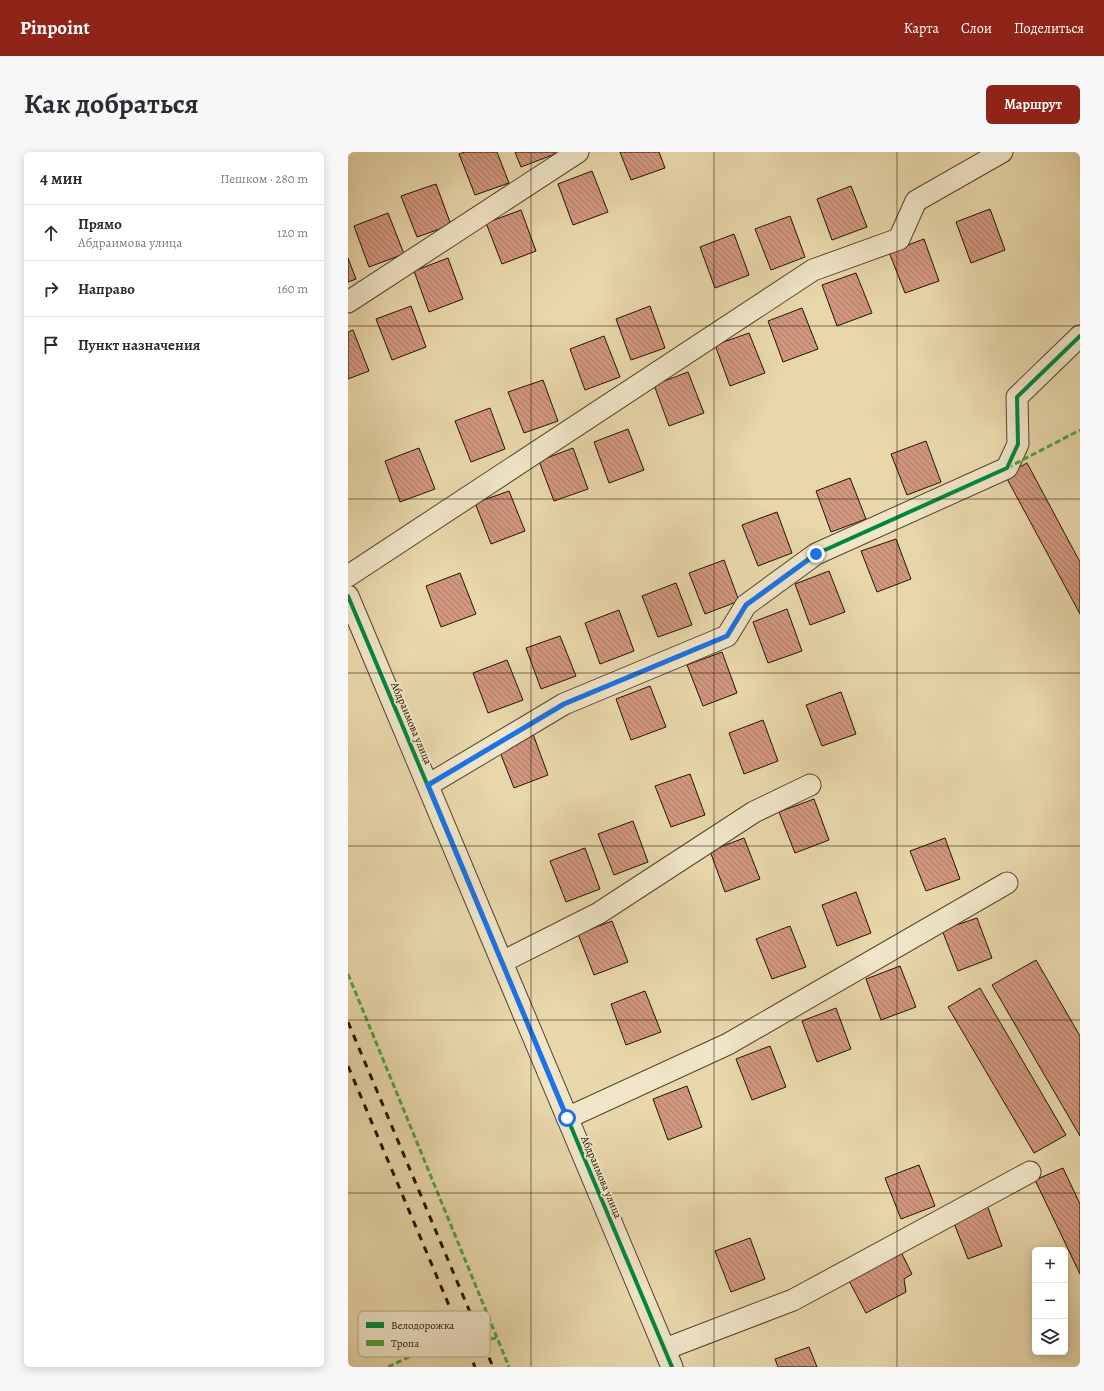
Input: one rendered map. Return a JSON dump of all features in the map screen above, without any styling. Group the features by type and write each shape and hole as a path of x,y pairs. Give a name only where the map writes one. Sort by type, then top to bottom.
{"street":[{"path":"348,302 578,152"},
{"path":"348,576 813,270 899,239 916,201 1002,152"},
{"path":"428,785 564,704 727,636 746,605 816,554 1007,468 1018,444 1017,397 1080,336"},
{"name":"Абдраимова улица","path":"348,596 668,1358"},
{"path":"502,962 599,913 754,812 810,785"},
{"path":"567,1118 728,1044 1007,883"},
{"path":"668,1358 793,1300 1030,1172"}],"building":[{"path":"465,152 497,152 509,183 475,195 459,154"},
{"path":"515,152 555,152 555,154 521,167"},
{"path":"620,152 659,152 665,168 631,180"},
{"path":"592,171 608,212 573,225 558,184"},
{"path":"436,184 451,225 417,237 401,196"},
{"path":"851,186 867,227 832,240 817,199"},
{"path":"990,209 1005,250 971,263 956,222"},
{"path":"521,210 536,251 502,264 486,223"},
{"path":"388,213 404,254 369,267 354,226"},
{"path":"790,216 805,257 771,270 755,229"},
{"path":"734,234 749,275 715,288 700,247"},
{"path":"924,239 939,281 905,293 889,252"},
{"path":"348,258 356,279 348,282"},
{"path":"448,258 463,299 429,312 414,271"},
{"path":"856,273 872,313 837,326 822,285"},
{"path":"411,306 426,347 392,360 376,319"},
{"path":"650,306 665,348 631,360 616,319"},
{"path":"802,308 818,349 783,362 768,321"},
{"path":"353,330 369,371 348,379 348,332"},
{"path":"749,333 765,373 730,386 715,345"},
{"path":"604,336 620,377 585,390 570,349"},
{"path":"688,372 704,413 669,426 654,385"},
{"path":"543,380 558,421 524,433 508,392"},
{"path":"490,408 505,449 471,462 455,421"},
{"path":"628,429 644,470 609,483 594,442"},
{"path":"926,441 941,482 907,495 891,454"},
{"path":"419,448 435,489 400,502 385,461"},
{"path":"573,448 588,489 554,501 539,461"},
{"path":"1027,463 1080,562 1080,614 1005,475"},
{"path":"850,478 866,519 831,532 816,491"},
{"path":"509,491 525,531 491,544 475,503"},
{"path":"777,512 792,553 758,566 742,525"},
{"path":"896,539 911,579 877,592 861,551"},
{"path":"724,560 739,601 705,614 689,573"},
{"path":"829,571 845,612 810,625 795,584"},
{"path":"460,573 476,614 441,627 426,586"},
{"path":"676,583 692,625 658,637 642,596"},
{"path":"787,609 802,651 768,663 753,622"},
{"path":"619,610 634,651 600,664 585,623"},
{"path":"560,636 576,676 541,689 526,648"},
{"path":"722,652 737,693 703,706 687,665"},
{"path":"507,660 523,700 488,713 473,673"},
{"path":"650,686 666,727 631,740 616,699"},
{"path":"841,692 856,734 822,746 806,705"},
{"path":"763,720 778,761 744,774 729,733"},
{"path":"533,734 548,775 514,788 498,747"},
{"path":"690,774 705,815 671,827 655,786"},
{"path":"814,799 829,840 795,853 779,812"},
{"path":"633,821 648,862 614,875 598,834"},
{"path":"744,838 760,879 725,892 710,851"},
{"path":"945,838 960,879 926,891 910,851"},
{"path":"585,848 600,889 566,902 550,861"},
{"path":"856,892 871,933 837,946 822,905"},
{"path":"977,918 992,958 958,971 942,930"},
{"path":"612,921 628,962 594,975 578,934"},
{"path":"790,926 806,967 772,979 756,939"},
{"path":"1036,960 1080,1036 1080,1136 992,985"},
{"path":"900,966 916,1007 881,1020 866,979"},
{"path":"980,988 1066,1135 1034,1153 948,1007"},
{"path":"645,991 661,1032 626,1045 611,1004"},
{"path":"836,1008 851,1049 817,1062 802,1021"},
{"path":"770,1046 786,1087 752,1100 736,1059"},
{"path":"687,1086 702,1127 668,1140 653,1099"},
{"path":"919,1165 935,1206 901,1219 885,1178"},
{"path":"1063,1168 1080,1204 1080,1274 1068,1247 1035,1180"},
{"path":"987,1205 1002,1246 968,1259 952,1218"},
{"path":"750,1238 765,1279 731,1292 715,1251"},
{"path":"900,1250 912,1274 904,1279 906,1292 866,1313 847,1277"},
{"path":"809,1347 817,1367 778,1367 775,1359"}],"railway":[{"path":"348,1022 469,1311"},
{"path":"348,1066 451,1311"},
{"path":"471,1357 475,1367"},
{"path":"489,1357 493,1367"}],"marked path":[{"path":"1007,468 1080,430"},
{"path":"348,974 486,1311"},
{"path":"490,1321 509,1367"},
{"path":"490,1339 496,1338"},
{"path":"388,1367 409,1357"}],"cycle path":[{"path":"428,785 564,704 727,636 746,605 816,554 1007,468 1018,444 1017,397 1080,336"},
{"path":"348,596 672,1367"}],"route":[{"path":"567,1118 428,785 564,704 727,636 746,605 816,554"}]}
